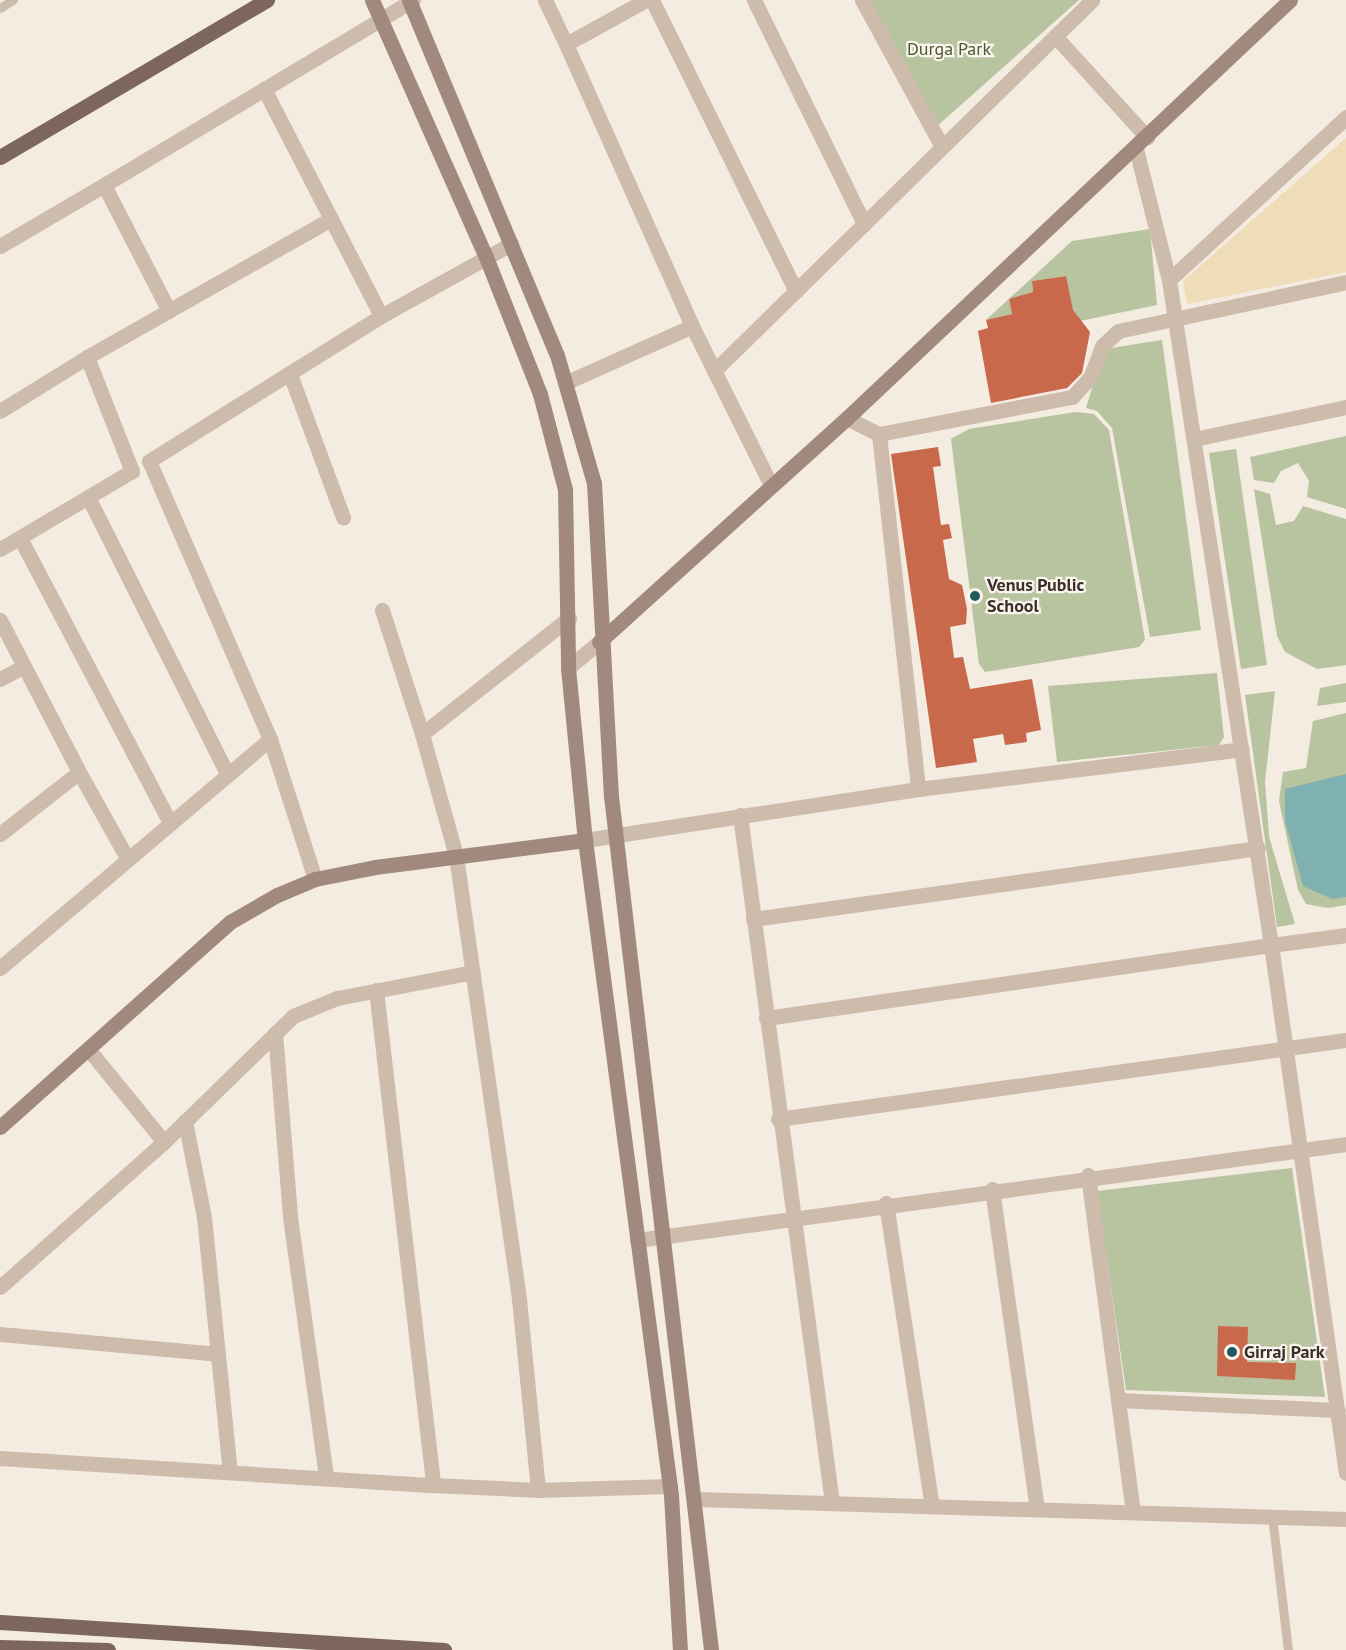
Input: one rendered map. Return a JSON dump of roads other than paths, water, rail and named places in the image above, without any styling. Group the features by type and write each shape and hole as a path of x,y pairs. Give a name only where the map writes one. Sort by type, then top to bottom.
{"main road":[{"path":"0,157 267,0"},
{"path":"0,1622 444,1650"},
{"path":"0,1647 105,1650"}],"street":[{"path":"372,0 486,257 540,394 565,489 569,618 568,668 585,840 670,1486 680,1650"},
{"path":"545,0 692,326 771,485"},
{"path":"566,44 646,0"},
{"path":"652,0 796,291"},
{"path":"753,0 864,224"},
{"path":"862,0 942,147"},
{"path":"714,371 1092,0"},
{"path":"568,668 847,418 1136,149 1290,0"},
{"path":"0,246 411,1 567,382 598,514 599,642 615,836 665,1236 711,1650"},
{"path":"1055,36 1147,137"},
{"path":"264,89 381,316"},
{"path":"1169,280 1346,117"},
{"path":"1136,149 1176,317 1258,848 1283,1050 1346,1473"},
{"path":"104,185 169,311"},
{"path":"0,411 87,357 331,219"},
{"path":"0,549 290,375 381,316 511,244"},
{"path":"847,418 879,434 1072,398 1090,378 1109,336 1176,317 1346,282"},
{"path":"567,382 692,326"},
{"path":"87,357 132,471"},
{"path":"290,375 343,516"},
{"path":"1194,439 1346,407"},
{"path":"879,434 918,789"},
{"path":"148,461 270,739 315,879"},
{"path":"88,497 227,773"},
{"path":"20,538 170,822"},
{"path":"382,610 422,734 456,856 519,1299 538,1490"},
{"path":"422,734 569,618"},
{"path":"0,620 79,772 127,858"},
{"path":"0,679 24,666"},
{"path":"0,968 227,773 270,739"},
{"path":"0,1127 230,922 315,879 456,856 615,836 918,789 1242,749"},
{"path":"0,834 79,772"},
{"path":"740,815 791,1217 832,1503"},
{"path":"753,919 1258,848"},
{"path":"766,1018 1346,935"},
{"path":"0,1287 164,1142 275,1033 312,1007 376,990 473,972"},
{"path":"376,990 433,1485"},
{"path":"275,1033 290,1217 326,1477"},
{"path":"778,1119 1346,1040"},
{"path":"89,1050 164,1142"},
{"path":"185,1121 204,1217 230,1472"},
{"path":"637,1240 1088,1175 1346,1144"},
{"path":"1088,1175 1133,1512"},
{"path":"992,1189 1037,1509"},
{"path":"886,1203 932,1506"},
{"path":"0,1335 218,1354"},
{"path":"1118,1400 1338,1410"},
{"path":"0,1458 538,1490 670,1486"},
{"path":"695,1499 1346,1519"},
{"path":"102,1628 105,1650"}],"lane":[{"path":"0,8 13,0"},
{"path":"1272,1516 1288,1650"}],"water":[{"path":"1346,774 1346,897 1332,899 1303,886 1285,821 1285,789"}],"place":[{"name":"Venus Public School","path":"975,596"},
{"name":"Girraj Park","path":"1232,1352"}],"park label":[{"name":"Durga Park","path":"949,49"}]}
